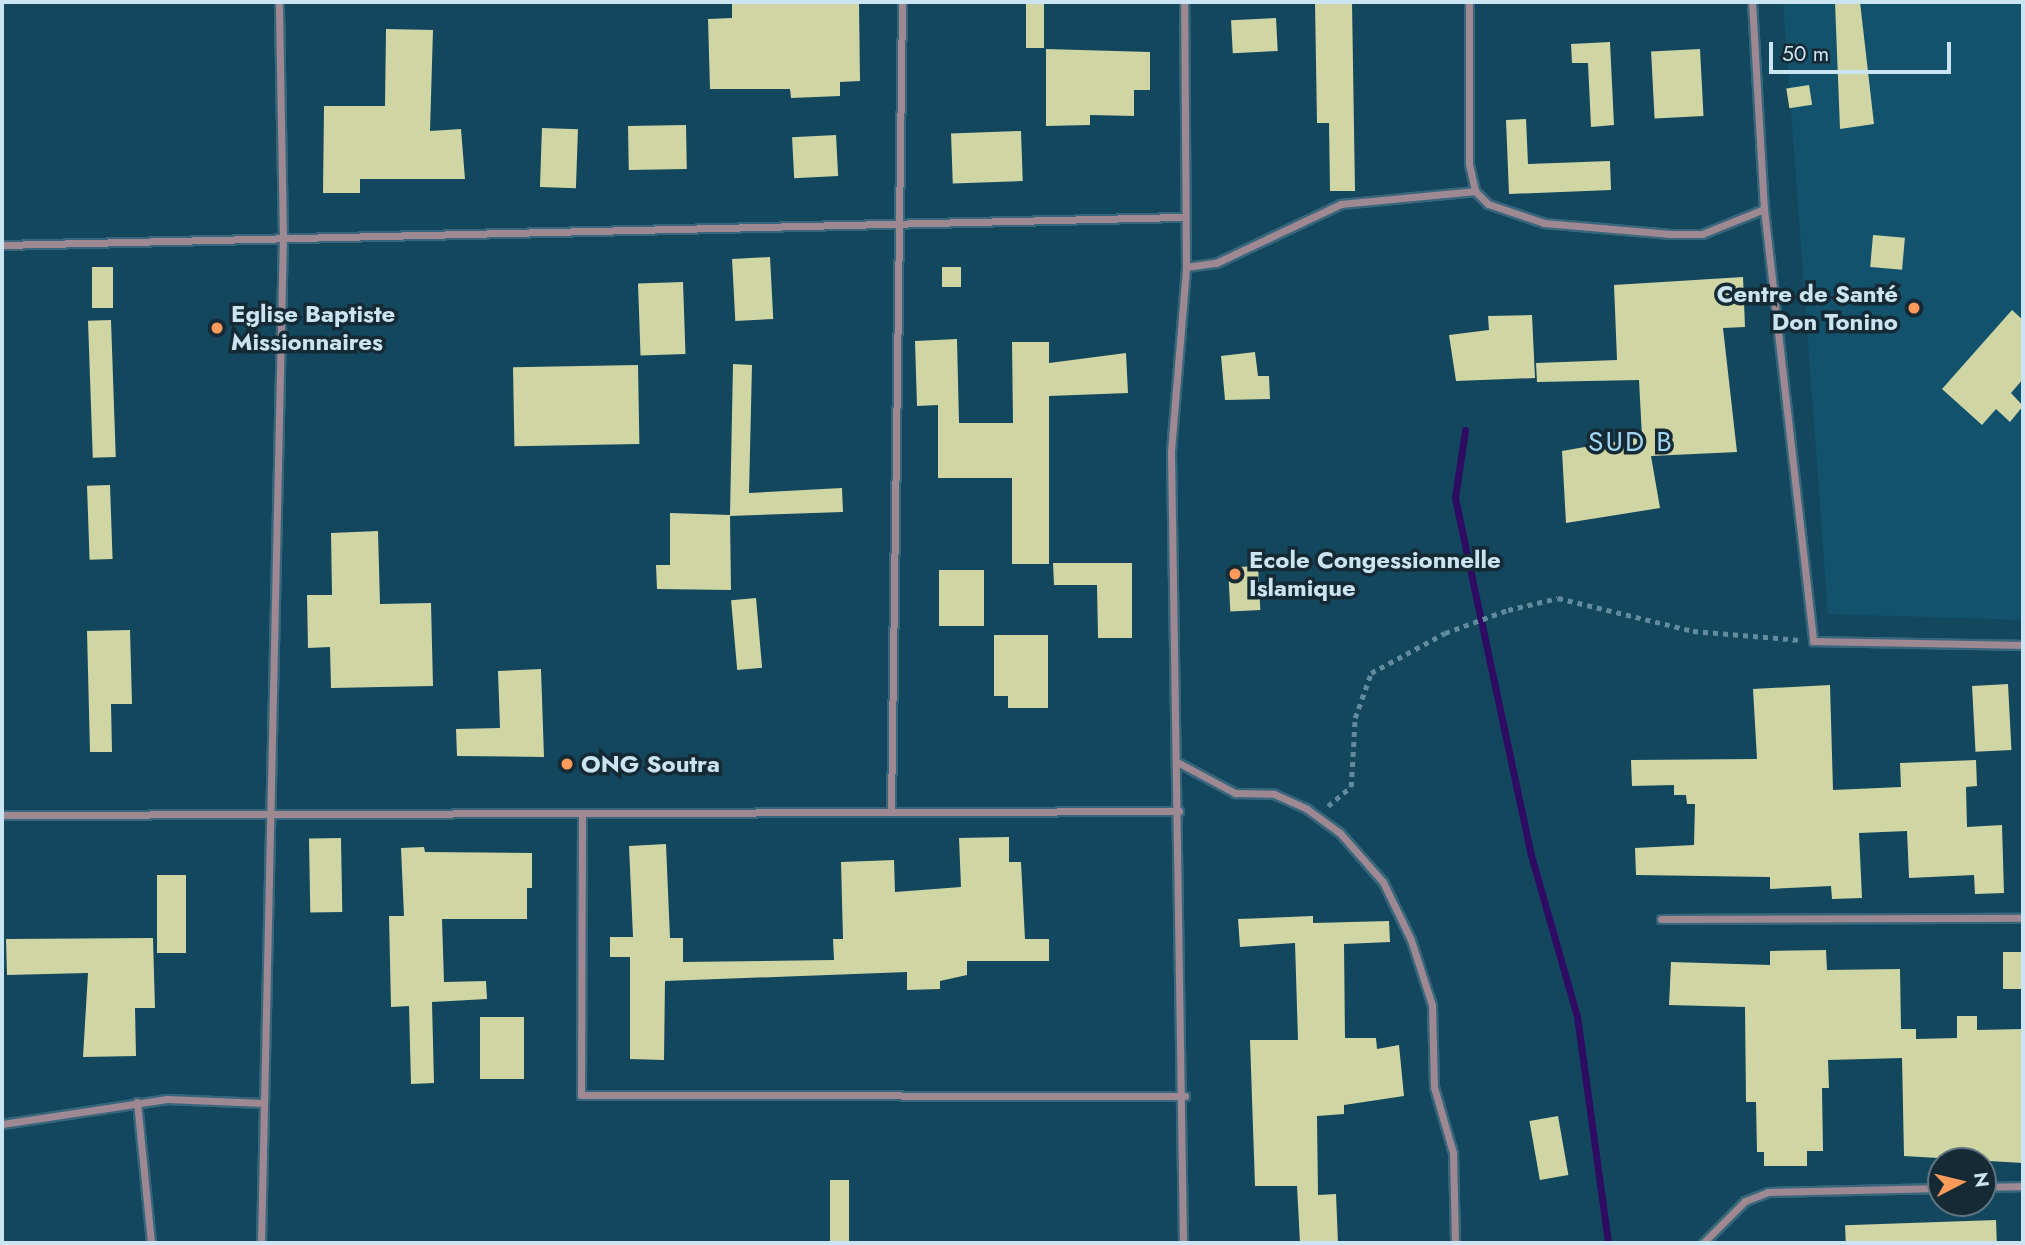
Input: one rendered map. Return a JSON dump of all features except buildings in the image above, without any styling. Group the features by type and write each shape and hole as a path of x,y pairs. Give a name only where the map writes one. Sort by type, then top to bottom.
{"street":[{"path":"261,1243 266,814 283,238 279,2"},
{"path":"891,812 902,2"},
{"path":"1183,1243 1185,1096 1171,451 1185,267 1184,2"},
{"path":"1469,2 1469,164 1475,191 1508,216 1544,223 1671,234 1702,234 1764,209"},
{"path":"1752,2 1764,209 1813,641 2023,645"},
{"path":"1185,267 1216,263 1341,204 1475,191"},
{"path":"2,245 1185,217"},
{"path":"1179,763 1235,793 1274,794 1316,815 1383,882 1422,971 1432,1005 1434,1087 1453,1153 1455,1243"},
{"path":"2,815 1179,811"},
{"path":"582,813 581,1095 1185,1096"},
{"path":"1661,919 2023,918"},
{"path":"2,1124 138,1102 263,1103"},
{"path":"138,1102 151,1243"},
{"path":"1997,1186 2023,1186"},
{"path":"1703,1243 1745,1201 1768,1192 1927,1188"}],"path":[{"path":"1316,815 1351,787 1355,718 1371,673 1445,633 1508,610 1558,598 1693,631 1813,641"}],"shaded area":[{"name":"Centre de Santé Don Tonino","path":"1783,2 2023,2 2023,620 1828,614"}],"waterway":[{"path":"1465,430 1455,498 1531,855 1577,1016 1608,1243"}],"place":[{"name":"Centre de Santé Don Tonino","path":"1914,308"},
{"name":"Eglise Baptiste Missionnaires","path":"217,328"},
{"name":"Ecole Congessionnelle Islamique","path":"1235,574"},
{"name":"ONG Soutra","path":"567,764"}],"district":[{"name":"SUD B","path":"1631,442"}]}
